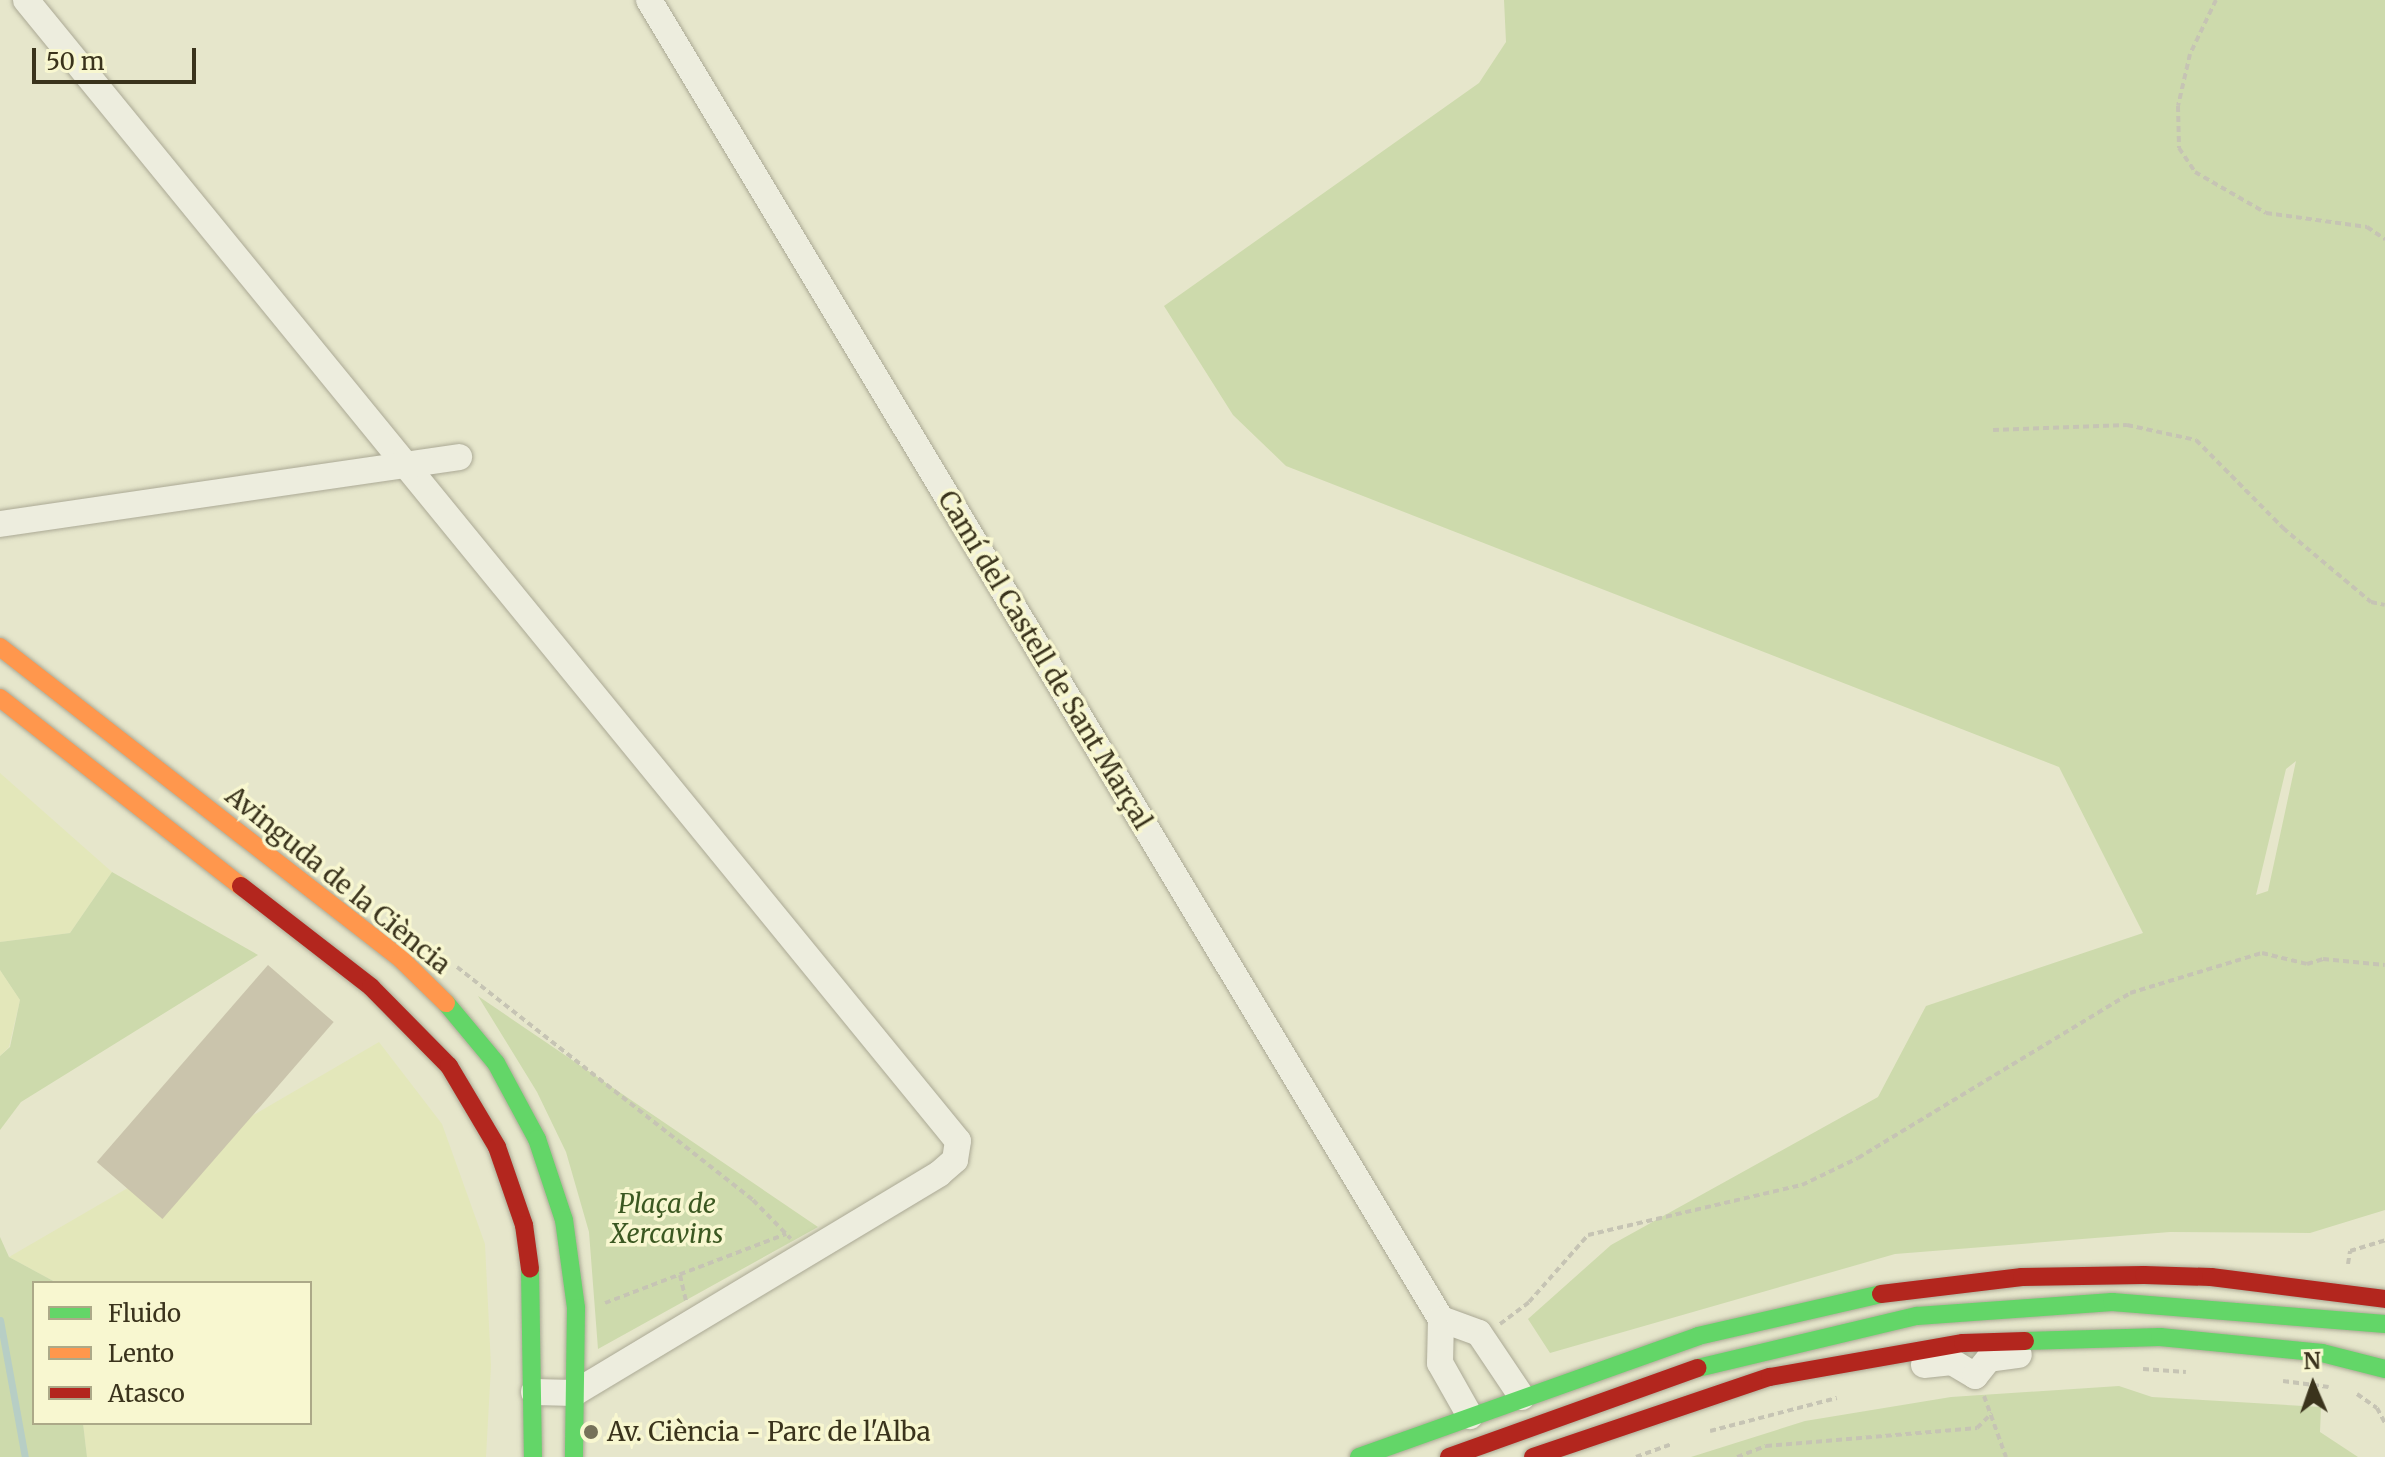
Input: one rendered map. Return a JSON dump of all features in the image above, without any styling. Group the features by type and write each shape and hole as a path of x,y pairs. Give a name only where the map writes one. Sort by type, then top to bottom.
{"main road":[{"name":"Avinguda de la Ciència","path":"0,647 401,959 471,1028 516,1096 557,1192 576,1308 574,1457"},
{"path":"0,698 371,987 449,1066 497,1147 524,1225 534,1299 533,1457"},
{"path":"1359,1457 1698,1336 1831,1301 2022,1277 2211,1277 2385,1299"},
{"path":"1449,1457 1688,1369 1867,1325 2051,1304 2216,1307 2385,1324"},
{"path":"2160,1337 2322,1353 2385,1369"},
{"path":"1533,1457 1770,1377"}],"street":[{"path":"26,0 958,1141 955,1160 939,1174 575,1393 534,1392"},
{"name":"Camí del Castell de Sant Marçal","path":"649,0 1441,1319"},
{"path":"0,524 459,457"},
{"path":"1470,1416 1440,1363 1441,1319 1479,1333 1522,1397"},
{"path":"1770,1377 1824,1382 1941,1362 1961,1365 1975,1376 1982,1363 2000,1356 2111,1352 2160,1337"}],"path":[{"path":"2216,0 2190,54 2178,106 2179,148 2195,172 2266,213 2367,227 2385,239"},
{"path":"1993,430 2127,425 2196,440 2283,528 2371,602 2385,605"},
{"path":"1479,1333 1508,1320 1529,1302 1588,1235 1802,1185 1858,1158 2130,993 2262,953 2307,964 2323,959 2385,965"},
{"path":"457,967 753,1200 796,1248"},
{"path":"599,1304 786,1234"},
{"path":"2347,1271 2350,1251 2385,1240"},
{"path":"680,1275 688,1312"},
{"path":"2139,1369 2196,1372"},
{"path":"2350,1391 2369,1401 2385,1423"},
{"path":"1703,1433 1843,1396"},
{"path":"1737,1457 1766,1446 1977,1428 1992,1413 2006,1457"},
{"path":"1636,1457 1677,1442"}],"green space":[{"path":"1504,0 2385,0 2385,1210 2310,1233 2170,1232 1895,1254 1550,1353 1528,1319 1611,1245 1878,1097 1926,1006 2143,933 2059,767 1286,466 1233,415 1164,306 1479,83 1506,42","holes":["2296,761 2268,891 2256,895 2286,769"]},
{"path":"0,773 112,872 70,933 0,942"},
{"path":"112,872 258,955 21,1102 0,1130 0,1056 10,1047 20,1000 0,970 0,942 70,933"},
{"path":"0,970 20,1000 9,1047 0,1056"},
{"name":"Plaça de Xercavins","path":"478,996 818,1227 598,1349 589,1232 566,1152 537,1092"},
{"path":"379,1042 442,1124 485,1244 491,1366 486,1457 87,1457 83,1425 312,1425 312,1281 53,1281 9,1257"},
{"path":"0,1237 9,1257 53,1281 32,1281 32,1425 83,1425 87,1457 0,1457"},
{"path":"2119,1386 2152,1397 2321,1407 2320,1432 2358,1457 1691,1457 1805,1421 1951,1397"}],"building":[{"path":"268,965 334,1022 162,1219 97,1162"}],"waterway":[{"path":"0,1320 25,1457"}],"traffic: fast":[{"path":"446,1003 496,1063 537,1139 564,1220 576,1308 574,1457"},
{"path":"530,1269 533,1457"},
{"path":"1359,1457 1698,1336 1881,1294"},
{"path":"1698,1368 1917,1316 2112,1302 2385,1324"},
{"path":"2025,1341 2160,1337 2322,1353 2385,1369"}],"traffic: slow":[{"path":"0,647 401,959 446,1003"},
{"path":"0,698 241,886"}],"traffic: jam":[{"path":"241,886 371,987 449,1066 497,1147 524,1225 530,1269"},
{"path":"1881,1294 2022,1277 2144,1275 2211,1277 2385,1299"},
{"path":"1533,1457 1770,1377 1963,1343 2025,1341"},
{"path":"1449,1457 1698,1368"}],"place":[{"name":"Av. Ciència - Parc de l'Alba","path":"591,1432"}]}
